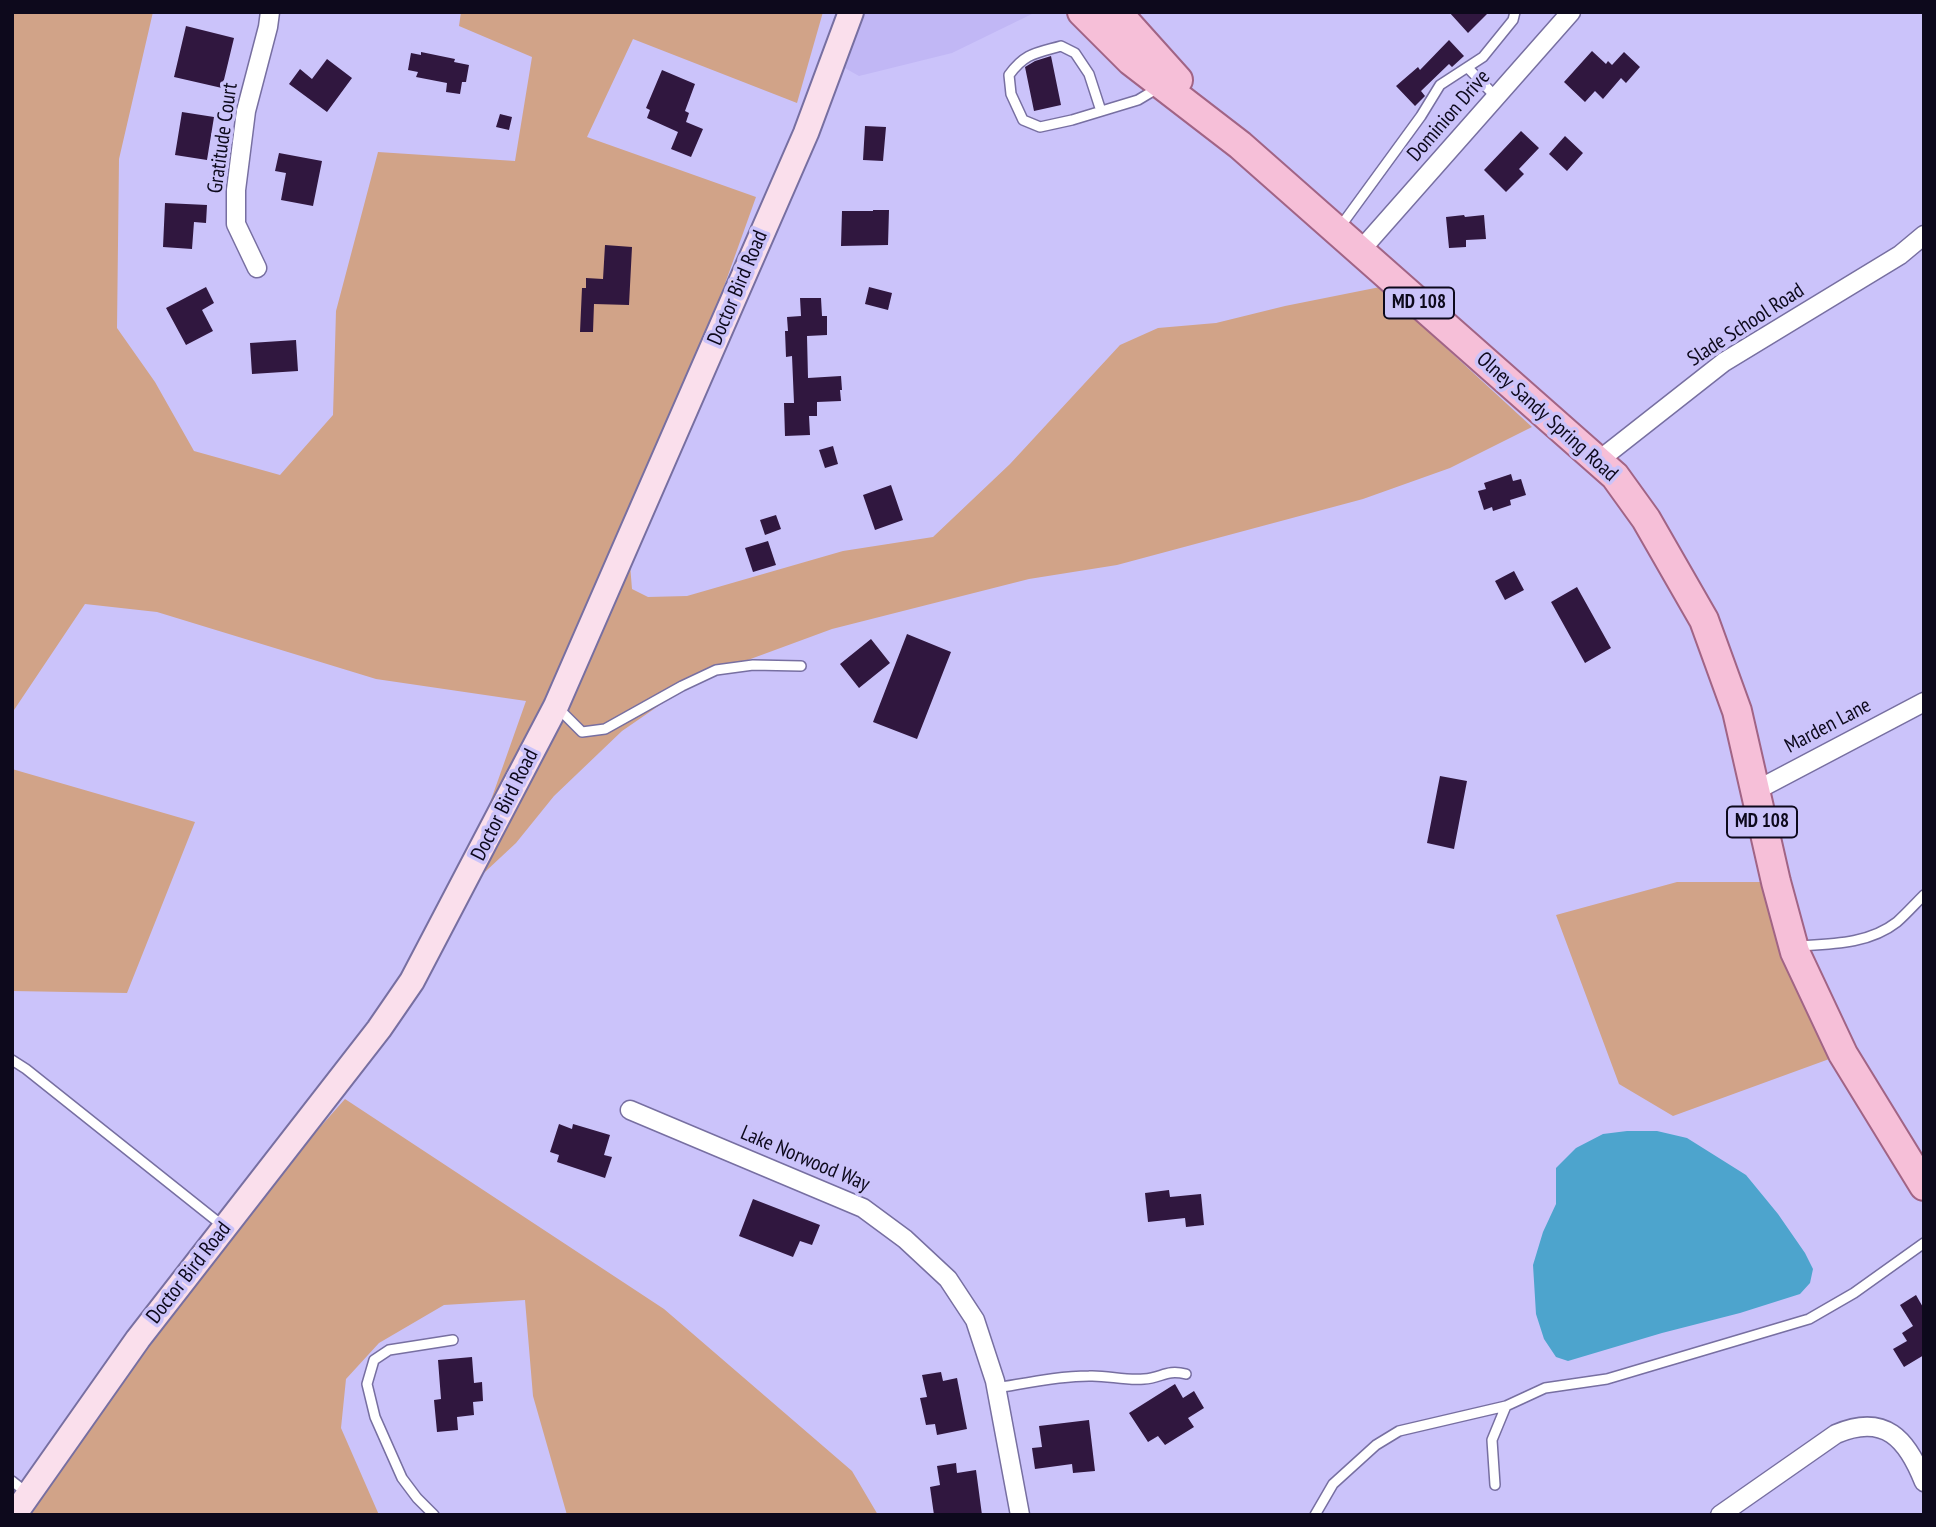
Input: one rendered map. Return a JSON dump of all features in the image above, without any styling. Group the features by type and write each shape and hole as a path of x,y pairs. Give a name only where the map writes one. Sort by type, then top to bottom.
{"main road":[{"name":"Doctor Bird Road","path":"14,1515 20,1488 379,1029 412,981 556,706 806,133 851,12"},
{"name":"Olney Sandy Spring Road","path":"1082,12 1131,61 1240,145 1615,476 1646,519 1704,620 1737,711 1793,946 1843,1054 1924,1186"},
{"name":"Olney Sandy Spring Road","path":"1119,13 1145,45 1240,145"}],"street":[{"name":"Gratitude Court","path":"257,268 236,224 236,190 246,111 270,12"},
{"name":"Dominion Drive","path":"1360,251 1571,12"},
{"name":"Slade School Road","path":"1598,461 1724,362 1900,255 1924,234"},
{"name":"Marden Lane","path":"1755,791 1924,702"},
{"name":"Lake Norwood Way","path":"630,1110 863,1208 905,1239 948,1279 975,1320 996,1388 1020,1515"},
{"path":"1720,1515 1836,1434 1850,1428 1883,1428 1895,1435 1907,1448 1924,1482"}],"lane":[{"path":"1337,231 1365,195 1440,85 1483,57 1513,20 1515,12"},
{"path":"1101,111 1089,74 1075,52 1061,46 1031,54 1019,61 1009,75 1011,94 1023,120 1040,127 1101,111 1138,100 1163,86"},
{"path":"1468,68 1496,97"},
{"path":"556,706 582,732 596,732 716,670 753,665 801,666"},
{"path":"1793,946 1838,943 1872,937 1896,922 1924,895"},
{"path":"12,1060 225,1227"},
{"path":"1315,1515 1334,1484 1376,1445 1399,1431 1506,1406 1545,1388 1607,1379 1810,1319 1854,1293 1924,1243"},
{"path":"434,1515 402,1478 374,1417 367,1384 374,1360 389,1350 453,1340"},
{"path":"996,1388 1077,1376 1146,1379 1174,1371 1186,1374"},
{"path":"1495,1485 1492,1440 1506,1406"}],"shaded area":[{"path":"12,12 153,12 119,159 117,328 155,382 194,451 280,475 333,415 336,311 378,152 515,161 532,57 459,26 461,12 823,12 797,103 633,39 587,137 756,197 654,482 628,540 632,589 648,597 687,596 843,551 933,537 1010,464 1120,345 1158,328 1216,323 1380,287 1532,427 1450,468 1363,499 1117,565 1029,579 832,629 699,678 622,731 554,796 516,843 456,899 526,701 376,679 157,612 85,604 12,713"},
{"path":"851,12 1036,12 952,53 859,76 834,62"},
{"path":"12,769 195,822 127,993 12,991"},
{"path":"1677,882 1776,882 1843,1054 1673,1116 1619,1084 1556,915"},
{"path":"345,1099 664,1309 852,1471 878,1515 567,1515 533,1396 525,1300 444,1305 379,1343 346,1379 341,1428 379,1515 14,1515 174,1292"}],"water":[{"path":"1657,1131 1687,1138 1746,1175 1805,1253 1813,1269 1810,1283 1800,1294 1740,1313 1568,1361 1556,1357 1544,1339 1536,1314 1533,1265 1543,1232 1556,1204 1556,1168 1576,1148 1603,1134"}],"building":[{"path":"1449,12 1489,12 1468,33"},
{"path":"186,26 234,38 222,88 174,77"},
{"path":"1449,40 1464,56 1452,67 1449,64 1421,91 1425,96 1415,106 1396,86 1418,67 1420,70"},
{"path":"1592,51 1606,64 1608,61 1612,65 1624,52 1640,67 1626,83 1621,78 1603,99 1595,91 1585,102 1564,82"},
{"path":"421,52 455,59 454,62 469,65 466,82 462,82 460,94 446,92 447,83 416,77 418,72 408,70 411,53 421,55"},
{"path":"1051,56 1061,105 1034,111 1025,67"},
{"path":"327,59 352,78 327,112 289,84 300,69 312,79"},
{"path":"662,70 695,84 685,111 689,113 686,122 703,129 691,157 671,149 678,132 647,118 650,110 646,108"},
{"path":"182,112 214,117 207,160 175,155"},
{"path":"500,114 512,117 509,130 496,127"},
{"path":"865,126 886,127 883,161 863,160"},
{"path":"1521,131 1539,148 1519,169 1524,174 1506,192 1484,170"},
{"path":"1565,136 1583,153 1567,171 1549,154"},
{"path":"279,153 322,161 313,206 281,200 286,173 275,171"},
{"path":"165,203 207,205 206,223 194,222 192,249 163,247"},
{"path":"889,210 888,245 841,246 842,211"},
{"path":"1484,215 1486,239 1466,240 1466,247 1449,248 1446,217"},
{"path":"605,245 632,247 629,305 594,304 593,332 580,332 582,288 586,288 586,278 603,279"},
{"path":"206,287 214,303 202,310 213,331 186,345 166,308"},
{"path":"869,287 892,293 888,310 865,304"},
{"path":"800,298 821,298 822,316 827,316 827,335 807,336 808,378 841,376 841,401 817,402 817,416 809,416 810,435 785,436 784,403 794,403 792,356 786,357 785,331 788,331 787,317 801,316"},
{"path":"296,340 298,371 252,374 250,343"},
{"path":"833,446 838,464 825,468 819,450"},
{"path":"1511,474 1513,481 1521,479 1526,495 1510,500 1511,505 1493,511 1492,507 1484,510 1478,491 1486,489 1484,483"},
{"path":"891,485 903,520 875,530 863,495"},
{"path":"776,515 781,529 765,535 760,520"},
{"path":"768,541 776,565 753,572 745,548"},
{"path":"1514,571 1524,590 1505,600 1495,581"},
{"path":"1577,587 1611,648 1585,663 1551,602"},
{"path":"907,634 951,652 917,739 873,722"},
{"path":"871,639 890,663 859,688 840,664"},
{"path":"1440,776 1467,781 1454,849 1427,843"},
{"path":"559,1124 572,1129 573,1124 610,1135 604,1155 612,1157 605,1178 557,1162 559,1155 550,1152"},
{"path":"1169,1190 1170,1197 1201,1194 1204,1225 1186,1227 1185,1218 1148,1222 1145,1193"},
{"path":"753,1199 820,1225 812,1245 800,1241 793,1257 739,1236"},
{"path":"1916,1295 1924,1309 1924,1355 1904,1367 1893,1349 1907,1341 1902,1333 1913,1326 1900,1305"},
{"path":"472,1357 474,1383 482,1382 483,1401 473,1402 474,1415 457,1417 458,1430 437,1432 434,1400 441,1399 438,1360"},
{"path":"941,1372 943,1381 957,1378 967,1429 937,1435 935,1424 926,1425 920,1398 927,1397 922,1375"},
{"path":"1175,1384 1183,1398 1194,1391 1204,1408 1188,1418 1194,1427 1165,1445 1158,1436 1148,1442 1129,1413"},
{"path":"1089,1420 1095,1471 1073,1473 1072,1464 1035,1469 1032,1448 1042,1447 1039,1426"},
{"path":"956,1463 957,1473 976,1470 982,1515 934,1515 930,1487 940,1485 937,1466"}]}
